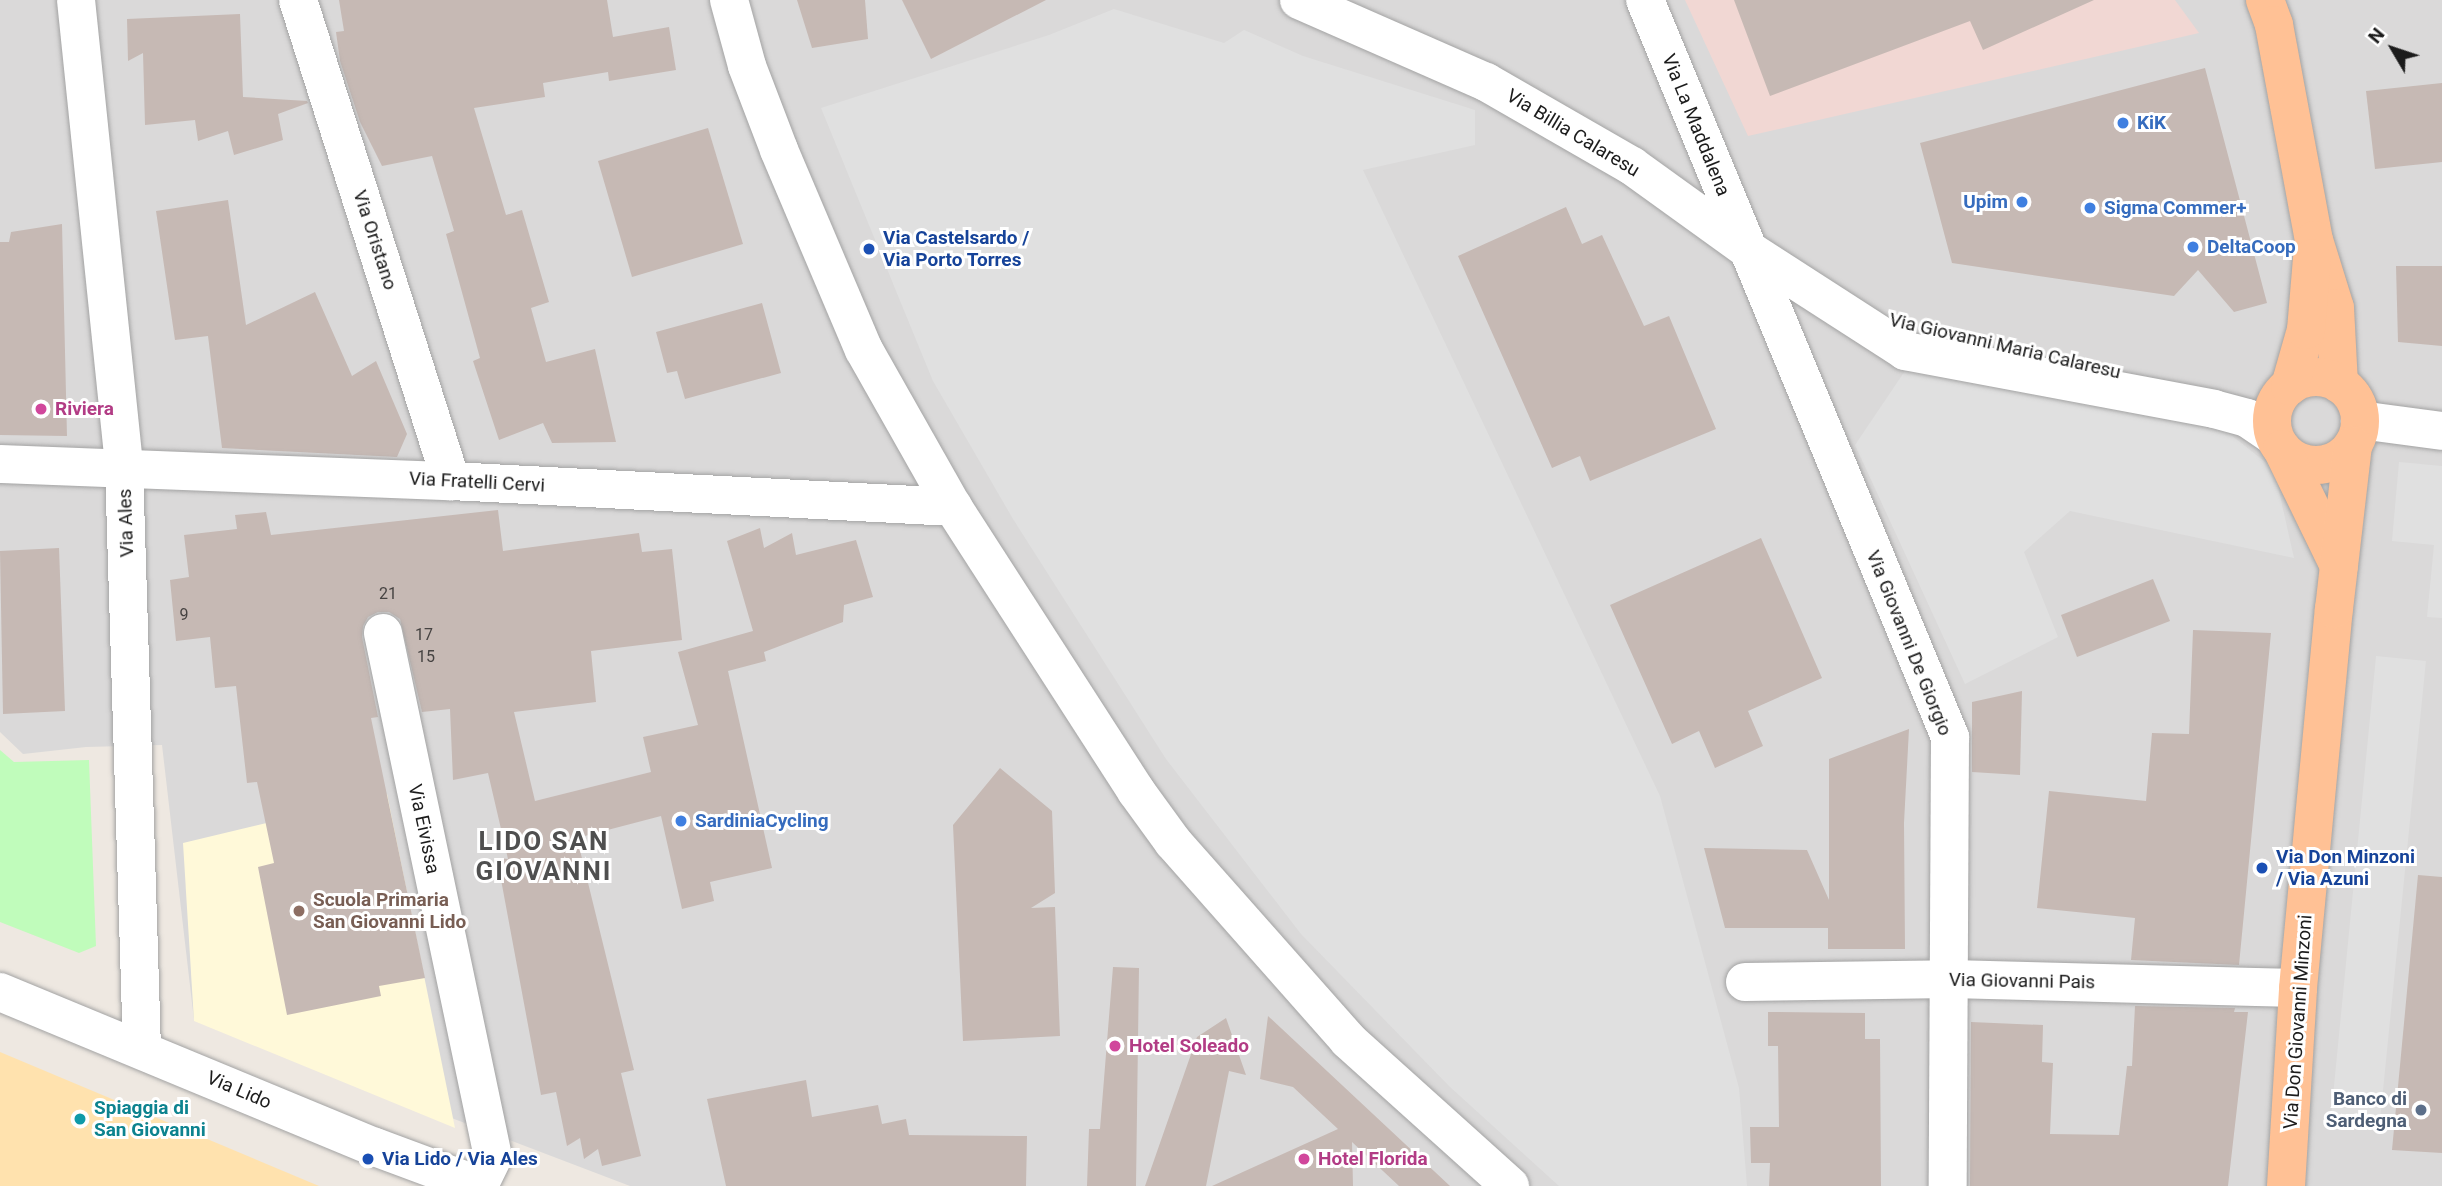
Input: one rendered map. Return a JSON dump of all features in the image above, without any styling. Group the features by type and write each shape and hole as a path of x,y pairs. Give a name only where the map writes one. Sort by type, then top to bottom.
{"main road":[{"path":"2265,0 2274,25 2314,240 2335,308 2339,384"},
{"path":"2314,240 2306,331 2284,392 2272,412 2278,443 2339,566"},
{"path":"2278,443 2303,463 2318,465 2333,462 2356,432 2350,394 2339,384 2325,378 2309,378 2284,392"},
{"name":"Via Don Giovanni Minzoni","path":"2287,1186 2298,988 2339,566 2356,432"}],"street":[{"name":"Via Ales","path":"76,0 124,467 142,1049"},
{"name":"Via Oristano","path":"298,0 451,481"},
{"path":"729,0 747,66 779,150 864,350 953,507 1136,791 1173,842 1348,1040 1510,1186"},
{"name":"Via Billia Calaresu","path":"1299,0 1486,82 1632,166 1746,250 1828,299"},
{"name":"Via La Maddalena","path":"1644,0 1746,250"},
{"name":"Via Giovanni De Giorgio","path":"1746,250 1950,737 1948,1186"},
{"name":"Via Giovanni Maria Calaresu","path":"1828,299 1911,328 2217,393 2284,392"},
{"name":"Via Giovanni Maria Calaresu","path":"1828,299 1905,351 2214,409 2247,418 2278,443"},
{"path":"2356,432 2442,431"},
{"name":"Via Fratelli Cervi","path":"0,464 451,481 953,507"},
{"name":"Via Eivissa","path":"383,633 493,1157 480,1186"},
{"name":"Via Giovanni Pais","path":"1745,982 1951,979 2298,988"},
{"name":"Via Lido","path":"0,992 375,1147 480,1186"}],"shaded area":[{"path":"0,0 2442,0 2442,1186 630,1186 194,1020 162,745 86,747 23,754 0,732"},
{"path":"1685,0 2175,0 2199,33 1748,136"},
{"path":"1114,9 1224,43 1244,30 1303,56 1475,110 1475,145 1363,170 1660,796 1739,1088 1747,1186 1559,1186 1449,1086 1301,934 1166,759 1013,519 933,381 821,108 1049,35"},
{"path":"1913,359 2216,423 2274,469 2294,558 2070,511 2024,552 2058,637 1965,684 1855,445"},
{"path":"2399,462 2442,466 2442,618 2427,617 2434,545 2392,541"},
{"path":"2376,656 2426,661 2380,1121 2331,1116"},
{"name":"Scuola Primaria San Giovanni Lido","path":"387,794 455,1128 194,1021 183,843"}],"sand":[{"name":"Spiaggia di San Giovanni","path":"0,1052 319,1186 0,1186"}],"green space":[{"path":"0,750 14,762 89,760 96,946 79,953 0,922"}],"building":[{"path":"339,0 607,0 613,37 669,27 676,70 609,81 608,72 543,83 545,97 474,108 506,215 522,210 549,302 531,308 546,362 595,349 616,442 552,443 543,423 499,440 473,361 480,358 446,234 454,231 432,156 382,166 360,122 340,61 336,32 344,31"},
{"path":"797,0 865,0 868,39 812,48"},
{"path":"902,0 1046,0 931,59"},
{"path":"1734,0 2094,0 1983,50 1970,21 1770,96"},
{"path":"240,14 243,97 308,103 278,114 283,140 234,155 228,131 198,141 195,120 145,125 143,53 128,61 127,19"},
{"name":"Sigma Commer+","path":"2205,68 2267,303 2234,312 2198,270 2174,296 1952,263 1920,143"},
{"path":"2442,83 2442,162 2375,169 2366,91"},
{"path":"708,128 743,244 632,277 598,161"},
{"path":"228,200 246,325 315,292 352,376 376,361 407,434 397,457 222,448 208,336 175,340 156,211"},
{"path":"1566,207 1582,244 1602,235 1644,326 1669,316 1716,429 1590,481 1580,456 1552,468 1458,256"},
{"path":"62,224 67,436 0,435 0,242 9,242 11,232"},
{"path":"2396,266 2442,266 2442,346 2398,342"},
{"path":"762,303 781,373 685,399 677,371 667,373 656,332"},
{"path":"498,510 503,551 639,533 642,552 672,549 682,640 591,651 596,702 514,712 535,801 651,772 643,737 698,725 678,652 753,631 727,541 760,528 764,548 792,533 796,555 856,540 873,597 844,605 843,622 764,652 766,661 728,671 772,868 710,882 714,901 682,909 661,816 577,838 634,1070 621,1073 641,1156 602,1166 598,1149 584,1159 580,1138 567,1146 556,1092 541,1095 497,858 508,859 488,773 453,780 450,709 422,712 400,619 389,612 378,612 368,617 363,626 362,637 378,717 371,718 425,978 379,986 381,996 287,1015 258,867 274,863 257,782 247,783 236,686 215,688 210,637 176,641 170,580 189,577 184,535 237,529 235,515 266,512 271,535"},
{"path":"1761,538 1822,678 1748,711 1763,746 1715,768 1699,731 1672,744 1610,605"},
{"path":"59,548 65,711 3,714 0,551"},
{"path":"2153,579 2170,621 2077,657 2061,615"},
{"path":"2193,630 2271,633 2239,965 2131,960 2135,918 2037,908 2049,791 2146,801 2152,733 2189,734"},
{"path":"2022,691 2020,775 1972,772 1972,702"},
{"path":"1909,729 1904,823 1905,949 1828,949 1828,928 1725,928 1704,848 1807,850 1829,900 1829,759"},
{"path":"1000,768 1052,811 1055,893 1031,908 1055,907 1060,1036 963,1041 953,825"},
{"path":"2418,875 2442,877 2442,1153 2392,1150"},
{"path":"1113,967 1139,968 1136,1186 1087,1186 1089,1129 1100,1129"},
{"path":"2135,1006 2235,1008 2234,1012 2248,1012 2228,1186 1970,1186 1971,1022 2043,1025 2042,1062 2053,1063 2050,1134 2119,1135 2127,1066 2132,1066"},
{"path":"1768,1012 1865,1013 1865,1039 1880,1039 1881,1186 1769,1186 1770,1163 1751,1163 1750,1127 1779,1127 1778,1046 1768,1046"},
{"path":"1268,1016 1450,1186 1399,1186 1352,1142 1353,1186 1212,1186 1338,1129 1293,1087 1260,1079"},
{"path":"1226,1018 1246,1075 1229,1071 1206,1186 1145,1186 1197,1037"},
{"path":"806,1080 812,1117 878,1105 882,1124 906,1119 909,1135 1027,1136 1026,1186 726,1186 707,1099"}],"place":[{"name":"KiK","path":"2123,123"},
{"name":"Upim","path":"2022,202"},
{"name":"Sigma Commer+","path":"2090,208"},
{"name":"DeltaCoop","path":"2193,247"},
{"name":"Via Castelsardo / Via Porto Torres","path":"869,249"},
{"name":"Riviera","path":"41,409"},
{"name":"SardiniaCycling","path":"681,821"},
{"name":"Via Don Minzoni / Via Azuni","path":"2262,868"},
{"name":"Scuola Primaria San Giovanni Lido","path":"299,911"},
{"name":"Hotel Soleado","path":"1115,1046"},
{"name":"Banco di Sardegna","path":"2421,1110"},
{"name":"Spiaggia di San Giovanni","path":"80,1119"},
{"name":"Via Lido / Via Ales","path":"368,1159"},
{"name":"Hotel Florida","path":"1304,1159"}],"district":[{"name":"LIDO SAN GIOVANNI","path":"544,857"}]}
